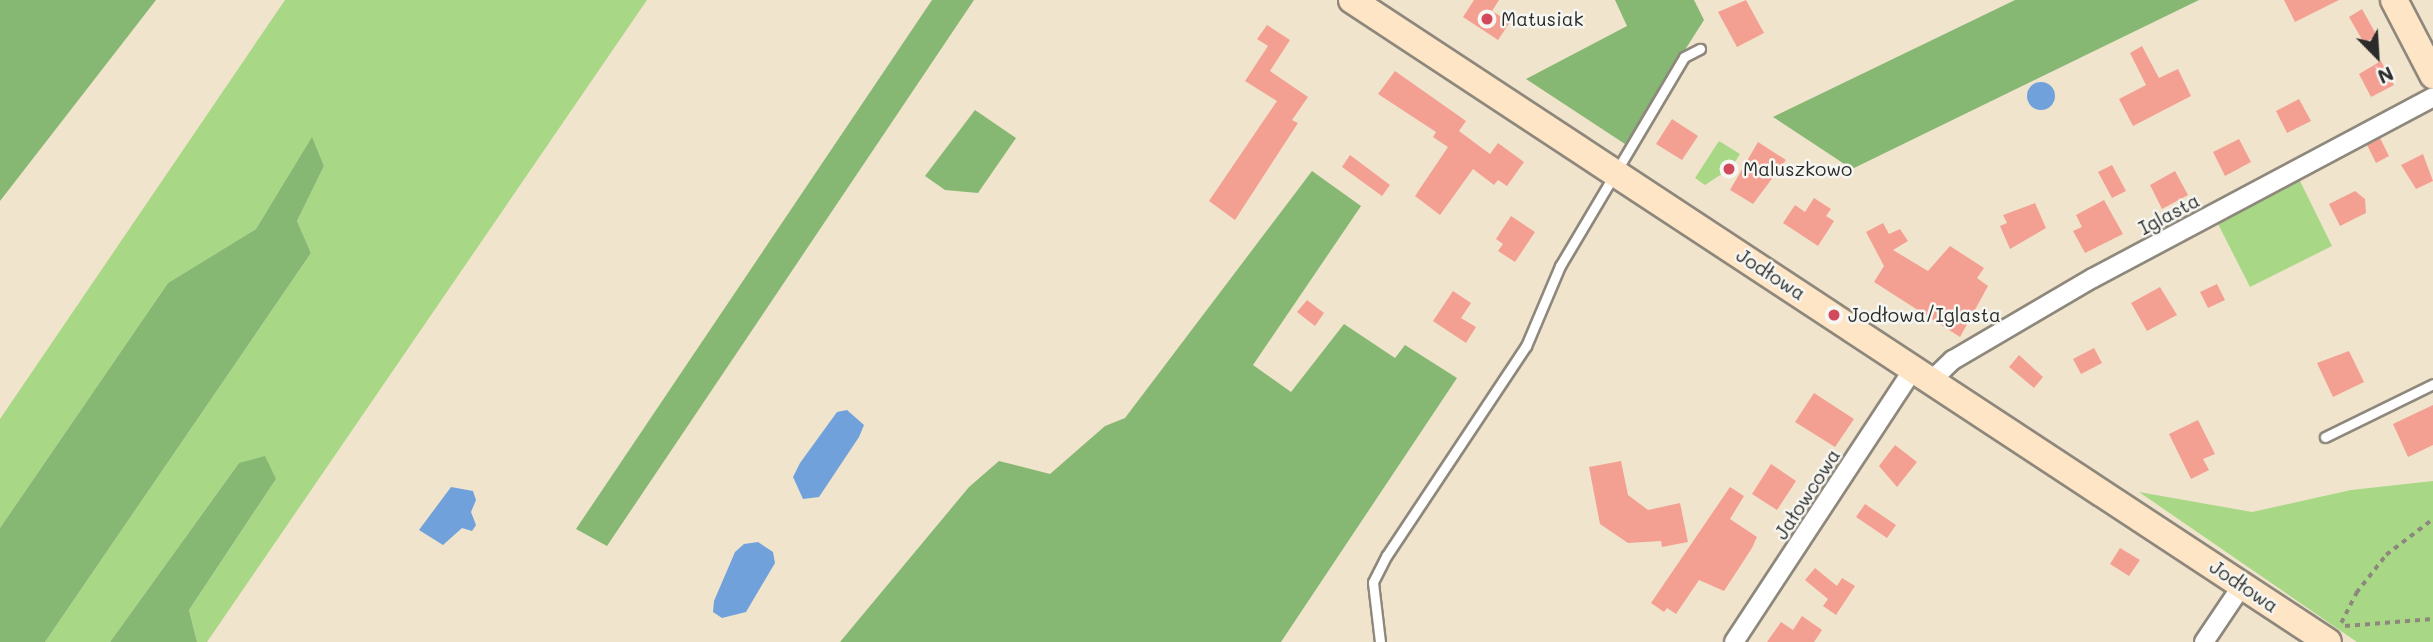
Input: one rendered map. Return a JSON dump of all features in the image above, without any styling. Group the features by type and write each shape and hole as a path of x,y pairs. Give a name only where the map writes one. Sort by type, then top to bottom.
{"street":[{"path":"2394,0 2433,75"},
{"name":"Jodłowa","path":"1365,4 2328,642"},
{"name":"Iglasta","path":"1924,374 1953,360 2093,278 2433,97"},
{"name":"Jałowcowa","path":"1734,642 1924,374"},
{"path":"2204,642 2243,584"}],"lane":[{"path":"1380,642 1373,582 1525,346 1560,265 1684,57 1700,49"},
{"path":"2325,437 2433,384"}],"path":[{"path":"2433,519 2386,555 2356,593 2338,629 2355,623 2433,619"}],"green space":[{"path":"0,0 156,0 0,201"},
{"path":"285,0 647,0 207,642 197,642 189,610 276,479 239,463 110,642 45,642 311,253 297,221 324,166 312,138 256,229 168,283 0,528 0,419"},
{"path":"932,0 974,0 607,546 576,529"},
{"path":"1615,0 1694,0 1704,20 1625,144 1526,79 1627,26"},
{"path":"2015,0 2199,0 1852,169 1773,117"},
{"path":"975,110 1016,138 978,193 945,190 925,176"},
{"path":"312,137 324,166 297,221 311,253 45,642 0,642 0,528 168,283 256,229"},
{"path":"1719,141 1740,154 1731,168 1705,185 1695,178"},
{"path":"1312,171 1361,206 1253,365 1291,392 1344,324 1395,358 1405,345 1457,378 1281,642 840,642 969,487 999,461 1050,474 1105,426 1125,418"},
{"path":"2299,179 2332,246 2250,287 2217,222"},
{"path":"265,456 276,479 189,610 197,642 110,642 239,463"},
{"path":"2433,481 2433,642 2357,642 2139,492 2252,512 2351,490"}],"water":[{"path":"2041,82 2051,86 2055,96 2051,106 2041,110 2031,106 2027,96 2031,86"},
{"path":"847,410 864,425 859,437 819,497 803,499 793,477 837,412"},
{"path":"451,487 473,491 476,500 471,512 476,525 472,531 462,528 443,545 419,530"},
{"path":"758,542 773,552 775,563 746,612 722,618 713,612 714,601 735,552 744,544"}],"building":[{"name":"Matusiak","path":"1474,0 1499,0 1492,11 1510,22 1498,40 1463,17"},
{"path":"1746,0 1764,33 1737,47 1718,12"},
{"path":"2284,0 2339,0 2295,22"},
{"path":"2362,9 2377,36 2364,43 2349,17"},
{"path":"1267,25 1290,40 1270,71 1308,97 1292,120 1298,123 1235,220 1209,201 1277,101 1245,81 1268,46 1257,39"},
{"path":"2142,46 2159,78 2178,69 2191,96 2133,126 2119,99 2146,85 2130,53"},
{"path":"2381,61 2394,85 2371,97 2359,74"},
{"path":"1395,71 1466,121 1459,131 1490,154 1498,143 1524,162 1507,186 1498,180 1494,185 1473,169 1440,215 1415,196 1448,147 1433,137 1436,132 1378,94"},
{"path":"2299,99 2311,121 2287,133 2276,111"},
{"path":"1672,119 1698,136 1682,160 1656,144"},
{"path":"2380,138 2389,156 2376,163 2367,145"},
{"path":"2239,139 2251,162 2225,176 2213,152"},
{"path":"1758,142 1786,160 1753,204 1730,190"},
{"path":"2423,154 2433,181 2416,189 2401,165"},
{"path":"1350,155 1390,185 1382,196 1342,167"},
{"path":"2112,165 2126,191 2112,198 2098,172"},
{"path":"2175,171 2188,195 2162,209 2150,185"},
{"path":"2355,191 2365,199 2366,213 2340,226 2329,204"},
{"path":"1814,198 1831,209 1826,216 1834,221 1818,246 1783,223 1795,205 1805,212"},
{"path":"2104,200 2123,234 2085,253 2073,231 2082,227 2076,215"},
{"path":"2035,203 2046,228 2010,249 2000,226 2007,223 2003,215"},
{"path":"1511,216 1535,232 1515,262 1498,251 1503,244 1496,239"},
{"path":"1883,223 1889,234 1900,229 1908,241 1893,250 1928,271 1950,246 1984,268 1977,278 1988,286 1960,337 1874,282 1884,266 1866,232"},
{"path":"2217,284 2225,300 2208,308 2200,292"},
{"path":"2160,287 2177,315 2147,331 2131,303"},
{"path":"1453,291 1471,303 1461,318 1476,327 1466,343 1433,321"},
{"path":"1307,300 1324,313 1315,326 1297,312"},
{"path":"2094,348 2102,363 2081,374 2073,359"},
{"path":"2349,351 2364,382 2333,397 2317,363"},
{"path":"2019,355 2043,377 2034,388 2009,367"},
{"path":"1814,393 1854,419 1835,447 1795,422"},
{"path":"2433,405 2433,445 2408,457 2393,424"},
{"path":"2198,420 2215,454 2203,459 2209,470 2191,479 2169,434"},
{"path":"1895,445 1917,462 1897,487 1879,466"},
{"path":"1621,461 1628,495 1648,510 1680,503 1688,542 1662,547 1661,541 1628,543 1600,524 1589,467"},
{"path":"1771,464 1796,481 1777,510 1752,494"},
{"path":"1730,487 1744,496 1730,519 1757,537 1752,548 1724,591 1699,580 1676,614 1667,608 1664,612 1651,603"},
{"path":"1865,504 1896,525 1887,538 1856,517"},
{"path":"2120,548 2140,560 2129,576 2110,564"},
{"path":"1815,568 1837,586 1842,578 1855,586 1836,615 1823,606 1828,599 1805,580"},
{"path":"1802,616 1822,630 1814,642 1767,642 1781,622 1793,630"}],"place":[{"name":"Matusiak","path":"1487,19"},
{"name":"Maluszkowo","path":"1729,169"},
{"name":"Jodłowa/Iglasta","path":"1834,315"}]}
